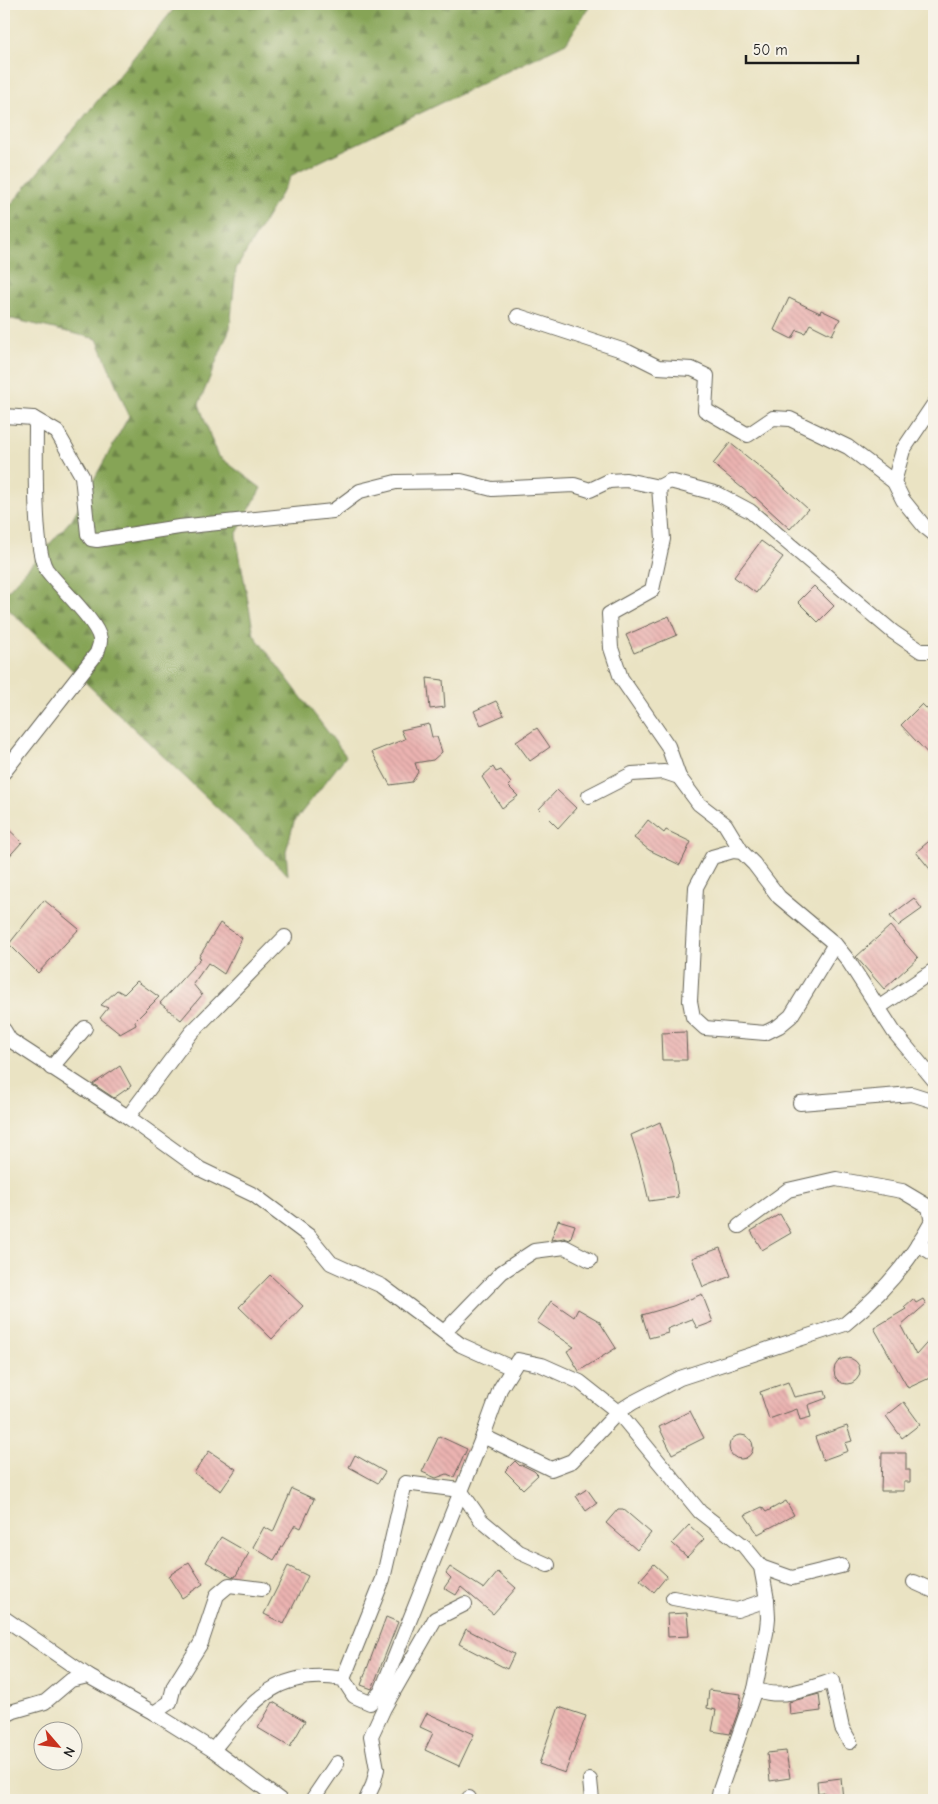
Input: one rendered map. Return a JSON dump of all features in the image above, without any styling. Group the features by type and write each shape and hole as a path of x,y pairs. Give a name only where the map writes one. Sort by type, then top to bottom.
{"street":[{"path":"518,316 628,352 658,367 692,370 707,376 705,410 748,435 773,418 790,419 848,447 894,482 903,500 924,526 934,534"},
{"path":"894,482 903,450 934,404"},
{"path":"4,416 33,418 57,432 82,476 88,534 91,539 97,540 178,527 333,511 360,491 396,482 462,481 492,489 574,485 590,490 609,481 626,480 659,487 670,481 686,485 718,494 750,510 893,632 921,651 934,651"},
{"path":"4,772 97,653 100,639 94,625 45,568 38,527 36,425 33,418"},
{"path":"659,487 663,539 652,590 609,614 611,648 621,678 668,746 679,777 699,804 725,824 742,852 754,864 779,897 835,944 847,959 894,1032 934,1080"},
{"path":"589,796 632,774 664,772 679,777"},
{"path":"742,852 732,851 712,857 696,887 690,1001 693,1017 705,1028 765,1033 779,1026 791,1016 835,944"},
{"path":"128,1118 191,1033 285,937"},
{"path":"878,1008 934,970"},
{"path":"51,1068 85,1028"},
{"path":"4,1030 10,1040 128,1118 200,1169 254,1195 309,1236 331,1263 382,1286 461,1344 512,1368"},
{"path":"800,1103 912,1094 934,1101"},
{"path":"483,1436 551,1469 572,1460 618,1412 680,1378 845,1324 866,1307 887,1284 933,1221 929,1207 902,1191 836,1179 788,1190 739,1226"},
{"path":"918,1244 934,1254"},
{"path":"444,1332 502,1272 534,1251 565,1247 590,1260"},
{"path":"213,1750 246,1709 270,1690 288,1680 323,1676 343,1679 354,1696 370,1703 381,1692 500,1389 518,1360 542,1365 580,1382 618,1412 700,1512 744,1546 761,1567 767,1600 767,1628 755,1689 718,1800"},
{"path":"343,1679 383,1579 405,1483 460,1490 481,1520 519,1552 548,1566"},
{"path":"761,1567 792,1578 841,1566"},
{"path":"914,1582 934,1591"},
{"path":"154,1713 170,1702 174,1686 201,1642 217,1595 229,1584 262,1589"},
{"path":"673,1598 737,1610 767,1600"},
{"path":"366,1800 373,1785 377,1769 371,1736 384,1708 435,1619 465,1604"},
{"path":"4,1618 88,1676 154,1713 213,1750 280,1800"},
{"path":"4,1716 14,1711 45,1702 71,1680 88,1676"},
{"path":"755,1689 766,1694 800,1692 832,1681 842,1728 850,1742"},
{"path":"312,1800 337,1763"},
{"path":"590,1780 592,1800"}],"green space":[{"path":"178,4 591,4 566,43 292,175 236,269 230,328 199,404 217,455 261,488 236,535 254,635 346,756 294,822 286,851 288,875 4,605 4,595 72,519 129,416 97,339 12,319 4,320 4,213"}],"building":[{"path":"789,298 820,313 821,310 840,319 832,335 810,324 805,333 797,330 792,339 774,330"},
{"path":"730,443 808,509 790,529 755,497 713,464"},
{"path":"761,541 783,557 756,593 734,577"},
{"path":"814,586 834,606 818,622 798,602"},
{"path":"669,616 677,635 634,653 626,635"},
{"path":"427,678 443,680 445,707 430,709"},
{"path":"496,701 504,715 481,725 474,711"},
{"path":"922,704 934,716 934,760 901,725"},
{"path":"429,724 432,737 437,737 442,752 433,760 415,763 418,772 412,782 390,785 372,752 405,739 401,730"},
{"path":"537,728 550,747 530,761 516,742"},
{"path":"493,767 496,772 501,770 511,783 508,786 518,796 502,808 482,777"},
{"path":"557,790 576,808 558,828 539,809"},
{"path":"648,820 664,833 666,830 691,842 680,865 649,850 634,838"},
{"path":"4,825 22,842 4,862"},
{"path":"934,837 934,874 916,852"},
{"path":"914,898 922,909 898,926 890,916"},
{"path":"44,900 79,929 38,973 9,944"},
{"path":"220,923 242,938 224,974 208,963 193,984 202,995 181,1020 160,1003 201,958 199,957"},
{"path":"890,926 918,958 884,989 856,957"},
{"path":"137,981 159,997 135,1021 136,1025 120,1034 100,1018 108,1008 101,1005 117,990 124,994"},
{"path":"686,1032 687,1060 662,1060 661,1033"},
{"path":"120,1066 131,1086 114,1098 93,1084"},
{"path":"660,1122 673,1162 678,1197 649,1201 631,1135"},
{"path":"780,1214 791,1233 762,1250 751,1231"},
{"path":"558,1220 575,1225 570,1240 564,1238 551,1240"},
{"path":"720,1248 731,1276 703,1287 692,1258"},
{"path":"270,1275 303,1306 272,1339 239,1307"},
{"path":"702,1294 713,1322 697,1328 692,1319 667,1329 668,1333 649,1338 642,1315 673,1306"},
{"path":"913,1299 916,1303 923,1299 926,1304 901,1326 916,1355 934,1335 934,1376 908,1388 874,1328 906,1309 904,1307"},
{"path":"551,1301 574,1317 578,1309 599,1321 616,1348 579,1371 567,1351 574,1347 537,1322"},
{"path":"847,1358 856,1362 860,1371 856,1380 847,1384 838,1380 834,1371 838,1362"},
{"path":"788,1382 794,1397 825,1391 827,1398 808,1405 811,1417 800,1420 797,1409 769,1419 760,1392"},
{"path":"904,1402 920,1424 902,1438 886,1416"},
{"path":"690,1411 704,1438 672,1454 659,1427"},
{"path":"847,1426 852,1441 845,1443 848,1451 823,1460 815,1437"},
{"path":"741,1435 750,1438 753,1447 750,1456 741,1459 732,1456 729,1447 732,1438"},
{"path":"439,1436 467,1449 454,1477 447,1474 436,1478 422,1472"},
{"path":"209,1451 236,1469 221,1491 194,1473"},
{"path":"882,1453 906,1453 906,1470 910,1470 910,1482 904,1482 904,1491 881,1491"},
{"path":"355,1455 385,1472 378,1483 349,1467"},
{"path":"515,1461 520,1466 522,1465 534,1471 538,1475 523,1489 505,1471"},
{"path":"292,1489 314,1499 301,1528 295,1525 274,1560 253,1547 264,1527 273,1532"},
{"path":"587,1489 597,1503 586,1511 576,1496"},
{"path":"786,1501 794,1515 758,1534 745,1515 762,1507 766,1512"},
{"path":"618,1509 623,1509 651,1533 637,1550 606,1523"},
{"path":"689,1525 704,1539 687,1557 672,1543"},
{"path":"221,1537 249,1553 235,1577 206,1562"},
{"path":"189,1562 203,1584 182,1598 168,1576"},
{"path":"654,1564 667,1576 654,1592 640,1580"},
{"path":"288,1566 308,1576 284,1624 264,1614"},
{"path":"450,1567 484,1589 498,1572 516,1588 493,1614 461,1587 456,1595 444,1588 451,1578 446,1573"},
{"path":"687,1613 689,1636 668,1637 667,1614"},
{"path":"386,1617 398,1622 372,1689 361,1685"},
{"path":"466,1629 514,1654 507,1669 459,1644"},
{"path":"709,1690 741,1694 739,1709 730,1734 712,1731 716,1710 707,1708"},
{"path":"819,1694 821,1711 790,1715 789,1702"},
{"path":"273,1702 305,1721 290,1747 258,1728"},
{"path":"559,1707 586,1716 565,1773 539,1764"},
{"path":"427,1713 474,1734 459,1766 425,1750 433,1733 420,1727"},
{"path":"786,1751 790,1778 770,1781 767,1753"},
{"path":"841,1778 843,1800 824,1800 824,1792 818,1793 817,1781"}]}
